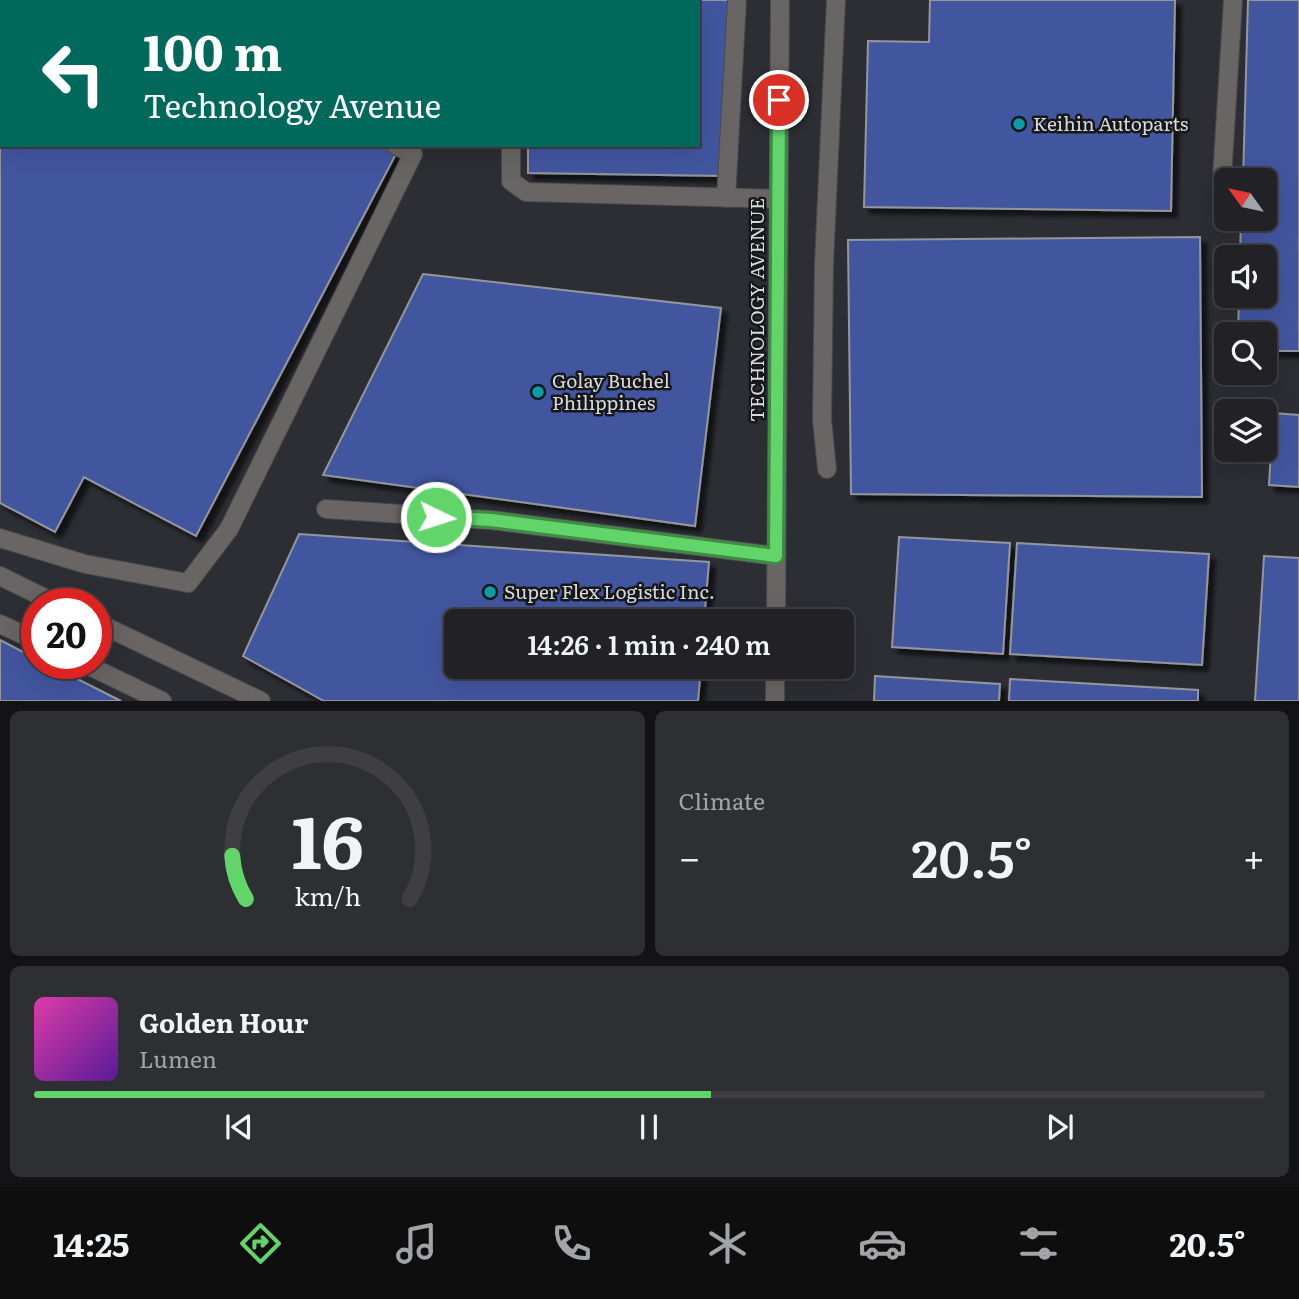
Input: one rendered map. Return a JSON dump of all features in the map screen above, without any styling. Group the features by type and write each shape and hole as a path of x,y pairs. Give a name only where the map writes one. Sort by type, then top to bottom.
{"street":[{"path":"726,198 737,0"},
{"name":"TECHNOLOGY AVENUE","path":"776,609 780,0"},
{"path":"827,469 822,419 824,264 836,0"},
{"path":"1223,168 1233,0"},
{"path":"0,538 85,564 188,583 229,529 413,154 399,147"},
{"path":"511,147 511,181 526,192 778,199"},
{"path":"327,509 491,520 776,556"},
{"path":"0,576 24,588"},
{"path":"0,624 21,634"},
{"path":"112,630 261,701"},
{"path":"112,677 162,701"},
{"path":"775,679 775,701"}],"building":[{"path":"700,0 729,0 726,176 528,173 528,147 700,147"},
{"name":"Keihin Autoparts","path":"930,0 1175,0 1171,211 864,207 868,41 929,42"},
{"path":"1248,0 1299,0 1299,351 1277,351 1277,322 1238,322 1239,308 1277,308 1277,245 1240,245 1241,231 1278,231 1278,168 1243,168"},
{"path":"0,147 388,147 397,152 196,536 84,477 55,532 0,503"},
{"path":"1200,237 1202,497 851,494 848,240"},
{"name":"Golay Buchel Philippines","path":"423,274 721,308 695,526 323,475"},
{"path":"1277,413 1299,415 1299,487 1269,485 1270,462 1277,462"},
{"name":"Super Flex Logistic Inc.","path":"299,534 709,562 705,609 444,609 444,679 700,679 698,701 324,701 243,656"},
{"path":"899,537 1010,543 1003,654 892,647"},
{"path":"1017,543 1209,554 1202,665 1010,654"},
{"path":"1264,556 1299,558 1299,701 1255,701"},
{"path":"0,640 21,651 21,679 78,679 121,701 0,701"},
{"path":"875,676 1000,684 999,701 874,701"},
{"path":"1010,679 1198,690 1198,701 1009,701"}],"place":[{"name":"Keihin Autoparts","path":"1019,124"},
{"name":"Golay Buchel Philippines","path":"538,392"},
{"name":"Super Flex Logistic Inc.","path":"490,592"}],"route":[{"path":"436,517 491,520 776,556 779,100"}]}
